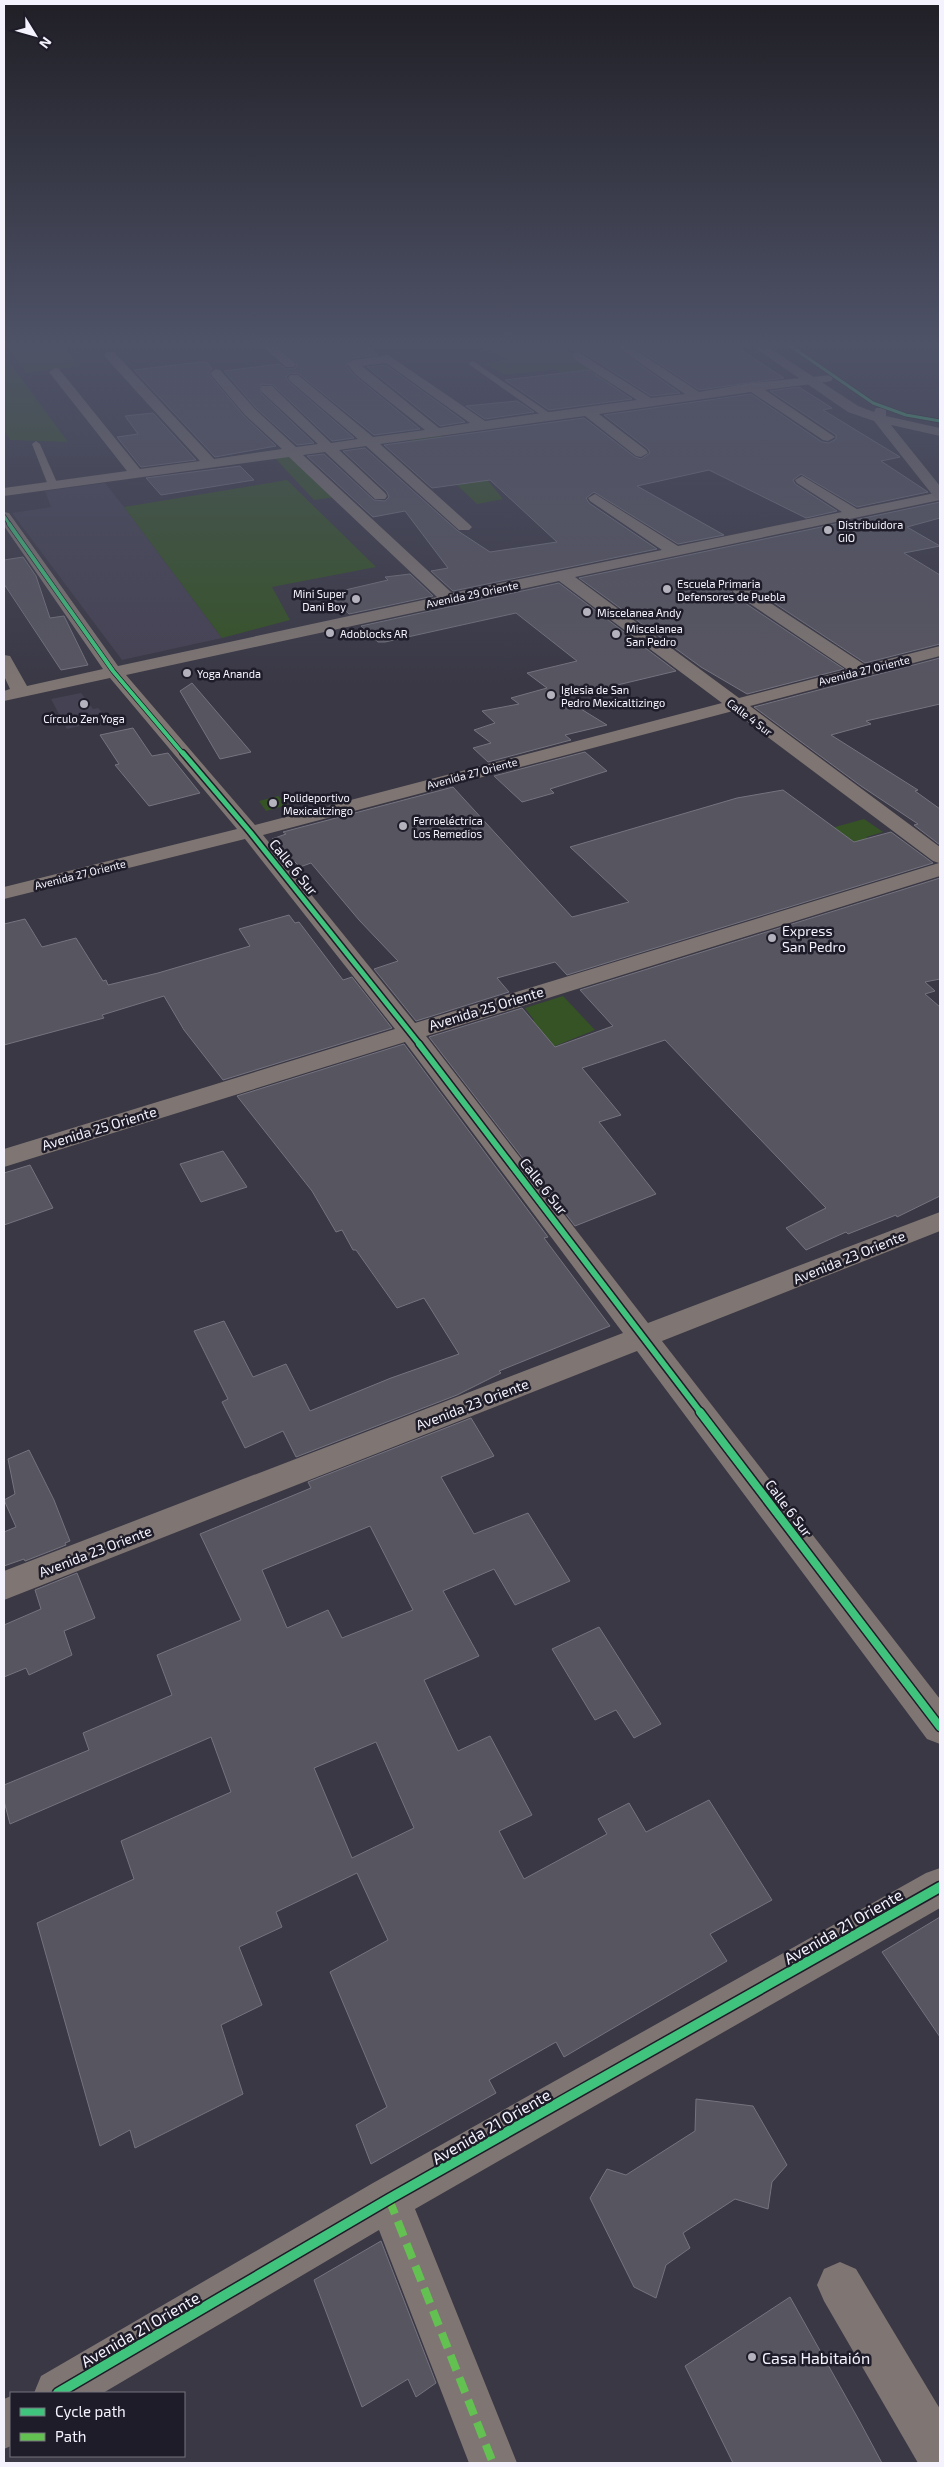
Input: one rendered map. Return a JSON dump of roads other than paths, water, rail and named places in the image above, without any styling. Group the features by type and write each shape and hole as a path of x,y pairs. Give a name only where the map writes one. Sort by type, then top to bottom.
{"main road":[{"path":"912,458 940,496"}],"street":[{"path":"124,458 137,474"},
{"path":"207,458 212,464"},
{"path":"4,492 249,458"},
{"path":"301,458 449,598"},
{"path":"341,458 380,496"},
{"path":"388,458 464,528"},
{"path":"802,480 856,515"},
{"name":"Avenida 29 Oriente","path":"12,694 449,598 856,515 940,496"},
{"path":"595,498 676,552"},
{"name":"Calle 6 Sur","path":"4,516 113,671 250,832 410,1032 940,1727"},
{"name":"Calle 4 Sur","path":"562,575 940,857"},
{"path":"740,590 861,671"},
{"name":"Avenida 27 Oriente","path":"4,893 250,832 940,651"},
{"path":"4,660 12,694"},
{"name":"Avenida 25 Oriente","path":"4,1158 940,869"},
{"name":"Avenida 23 Oriente","path":"4,1586 645,1338 940,1221"},
{"name":"Avenida 21 Oriente","path":"60,2392 390,2199 940,1887"},
{"path":"390,2199 494,2463"},
{"path":"840,2285 940,2455"}],"lane":[{"path":"42,458 53,485"}],"place":[{"name":"Distribuidora GIO","path":"828,530"},
{"name":"Escuela Primaria Defensores de Puebla","path":"667,589"},
{"name":"Mini Super Dani Boy","path":"356,599"},
{"name":"Miscelanea Andy","path":"587,612"},
{"name":"Adoblocks AR","path":"330,633"},
{"name":"Miscelanea San Pedro","path":"616,634"},
{"name":"Yoga Ananda","path":"187,673"},
{"name":"Iglesia de San Pedro Mexicaltizingo","path":"551,695"},
{"name":"Círculo Zen Yoga","path":"84,704"},
{"name":"Polideportivo Mexicaltzingo","path":"273,803"},
{"name":"Ferroeléctrica Los Remedios","path":"403,826"},
{"name":"Express San Pedro","path":"772,938"},
{"name":"Casa Habitaión","path":"752,2357"}]}
